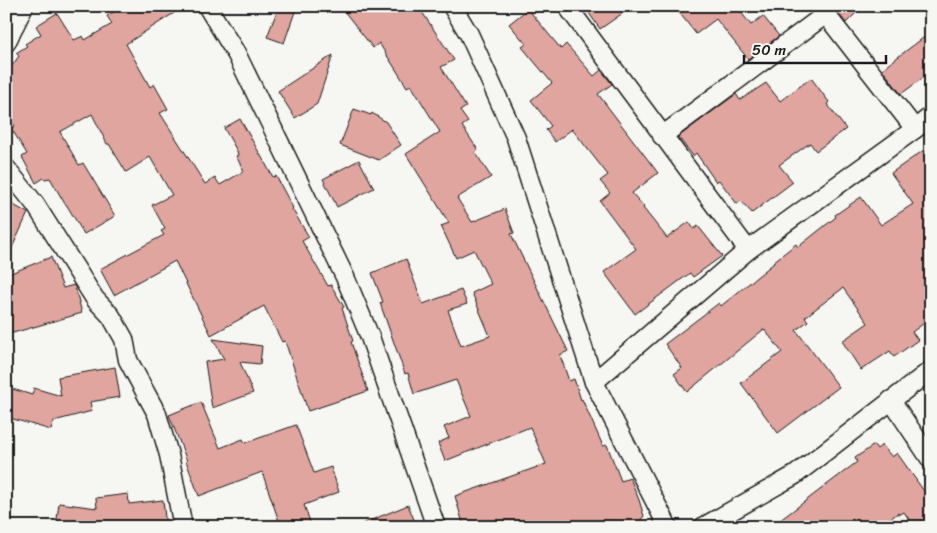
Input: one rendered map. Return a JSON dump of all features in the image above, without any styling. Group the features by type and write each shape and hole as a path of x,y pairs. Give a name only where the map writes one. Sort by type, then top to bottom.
{"street":[{"path":"6,43 24,6"},
{"path":"207,6 237,55 345,277 373,346 436,527"},
{"path":"452,6 469,34 516,138 594,382 668,527"},
{"path":"567,6 748,250"},
{"path":"662,136 823,10 915,129"},
{"path":"594,382 748,250 931,116"},
{"path":"6,168 35,204 95,299 111,316 124,339 128,360 141,381 157,414 169,455 183,527"},
{"path":"714,524 795,475 931,370"},
{"path":"891,400 931,460"}],"building":[{"path":"123,6 185,6 126,44 150,87 154,84 168,109 160,113 205,184 215,178 220,185 244,171 236,156 238,155 237,151 224,128 240,119 273,177 276,176 292,209 309,237 302,241 328,286 331,285 344,307 342,308 353,341 351,342 368,391 308,411 285,341 282,342 264,306 211,335 175,261 114,295 100,269 164,235 161,231 165,229 152,205 172,195 150,157 126,172 109,144 107,144 92,114 60,132 79,165 83,163 115,216 84,234 50,178 44,178 36,183 22,157 27,154 11,128 15,126 6,115 6,74 19,56 16,53 27,46 25,44 41,34 36,26 57,13 74,40 83,36 85,40 112,24 107,16"},
{"path":"279,6 297,6 284,43 267,37"},
{"path":"340,6 418,6 454,60 441,67 466,107 460,111 468,122 462,126 478,150 475,152 491,177 457,198 472,222 505,209 514,233 511,234 568,351 560,355 569,381 574,379 581,400 603,446 607,445 621,481 630,478 639,500 644,516 635,527 464,527 455,496 546,464 530,427 445,461 438,443 449,438 444,427 471,416 456,380 414,394 408,373 405,374 380,303 383,302 372,273 406,259 423,304 461,290 467,304 448,310 461,346 490,336 472,293 491,284 474,250 456,258 441,226 449,223 406,154 440,132 411,85 407,87 379,43 373,48"},
{"path":"584,6 633,6 600,29"},
{"path":"674,6 736,6 751,25 763,16 779,36 748,59 716,19 696,34"},
{"path":"833,6 863,6 846,23"},
{"path":"528,9 561,49 566,44 594,76 601,70 612,84 598,94 658,173 632,193 643,208 667,238 689,222 694,229 698,226 722,256 693,277 690,273 635,314 604,272 636,249 600,201 610,193 600,181 608,175 572,129 555,142 546,130 551,126 531,100 552,83 522,47 526,44 509,24"},
{"path":"931,32 931,72 901,94 882,69"},
{"path":"333,55 317,104 295,118 278,91"},
{"path":"811,78 829,102 827,104 846,129 816,151 810,143 779,165 793,182 752,213 741,201 737,204 719,180 716,182 696,153 693,156 678,137 736,94 740,100 766,83 780,101"},
{"path":"354,109 371,115 372,113 386,122 401,145 379,160 340,145"},
{"path":"924,150 931,160 931,318 912,332 918,340 894,357 890,351 861,370 842,341 868,323 843,288 805,317 808,321 796,330 839,387 778,433 741,383 782,352 764,329 687,392 674,374 682,368 665,344 719,303 721,306 796,244 798,247 836,217 835,215 861,197 881,225 913,204 891,173"},
{"path":"359,160 374,188 337,207 323,179"},
{"path":"6,201 28,213 6,261"},
{"path":"51,257 63,288 74,285 82,313 6,335 6,275"},
{"path":"213,339 262,346 260,364 240,362 253,393 212,408 205,362 224,359"},
{"path":"115,367 120,397 90,402 92,411 54,421 51,430 6,417 6,387 32,395 34,388 61,396 58,377"},
{"path":"201,402 220,448 243,439 245,443 296,425 314,473 331,467 339,492 304,505 312,527 281,527 262,472 199,496 169,415"},
{"path":"874,445 877,449 882,445 892,457 897,453 931,501 931,527 914,527 904,512 899,515 898,513 879,527 771,527 857,462 855,458"},
{"path":"128,494 129,504 163,500 166,527 56,527 59,503 97,508 96,498"},
{"path":"408,505 417,527 357,527 357,526"}]}
